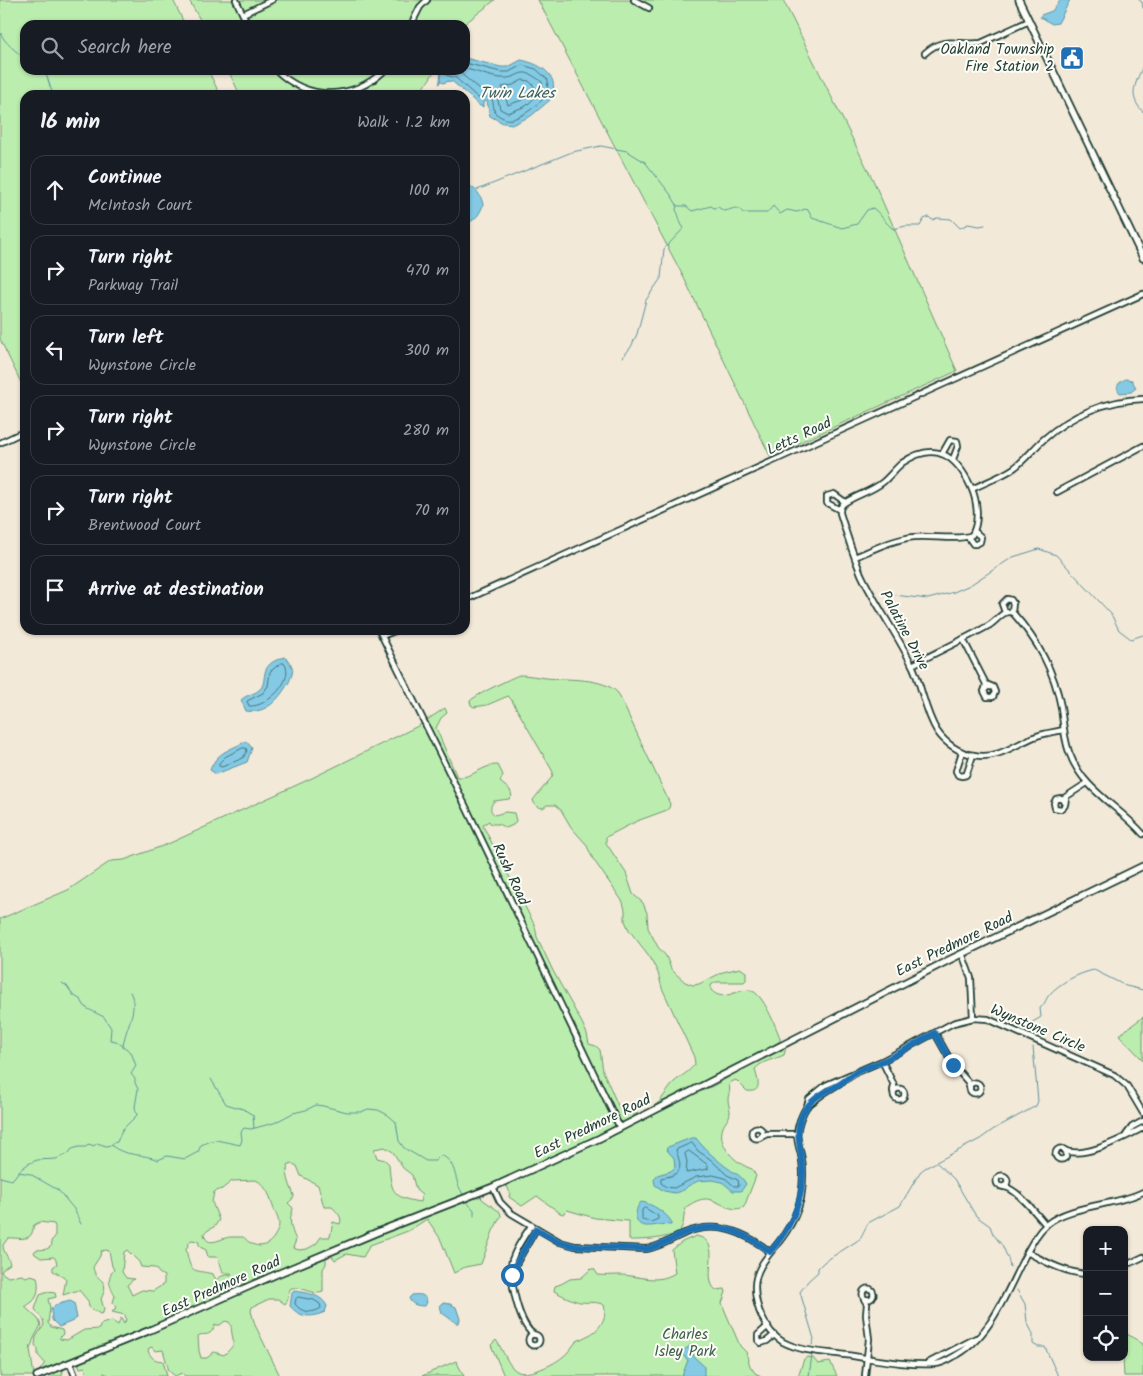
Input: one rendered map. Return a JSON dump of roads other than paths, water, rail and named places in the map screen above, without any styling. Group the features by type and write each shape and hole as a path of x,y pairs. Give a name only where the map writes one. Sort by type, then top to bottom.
{"street":[{"path":"236,0 246,20"},
{"path":"243,14 272,0"},
{"path":"414,20 420,7 427,0"},
{"path":"634,0 649,8"},
{"path":"1019,0 1143,258"},
{"path":"925,53 941,43 981,43 1029,22"},
{"path":"281,75 287,81 308,90"},
{"path":"350,90 378,75"},
{"name":"Letts Road","path":"470,598 1143,294"},
{"path":"972,489 1014,468 1052,433 1072,419 1104,406 1143,399"},
{"path":"0,443 20,433"},
{"path":"942,454 950,440 957,441 958,446 953,459"},
{"path":"1057,492 1143,446"},
{"path":"840,510 845,502 877,486 898,466 911,458 928,453 942,454 953,459 964,471 972,489 977,507 972,535 968,537 906,538 855,557"},
{"name":"Palatine Drive","path":"845,502 834,494 827,496 828,504 840,510 855,557 872,594 912,665 937,730 949,744 962,752 988,756 1001,753 1034,737 1064,730"},
{"path":"968,537 973,544 980,542 981,537 974,531"},
{"path":"1005,612 1002,604 1007,599 1013,602 1012,612"},
{"path":"912,665 989,626 1005,612 1012,612 1032,634 1047,662 1057,688 1069,752 1087,783 1143,834"},
{"name":"Rush Road","path":"382,636 620,1128"},
{"path":"963,639 985,687 986,696 993,697 995,690 991,687 985,687"},
{"path":"962,752 956,771 958,775 962,776 968,773 973,755"},
{"path":"1064,798 1065,804 1060,810 1054,806 1054,801 1064,798 1087,783"},
{"name":"East Predmore Road","path":"37,1376 148,1331 380,1231 493,1187 620,1128 962,954 1143,866"},
{"path":"962,954 971,978 973,1018"},
{"name":"Wynstone Circle","path":"1143,1113 1127,1086 1114,1075 988,1019 973,1018 959,1020 882,1061 854,1074 843,1076 821,1088 810,1099 800,1121 797,1134 803,1172 800,1198 794,1219 770,1252 757,1275 755,1285 758,1308 774,1335 782,1341 802,1349 911,1364 938,1364 960,1354 971,1346 991,1320 1036,1236 1046,1226 1067,1213 1127,1199 1143,1192"},
{"path":"935,1033 953,1065 968,1082 972,1093 979,1092 980,1086 968,1082"},
{"path":"882,1061 894,1085 895,1098 902,1098 904,1093 894,1085"},
{"path":"970,1088 974,1083"},
{"path":"894,1091 900,1088"},
{"path":"1126,1135 1132,1127 1143,1121"},
{"path":"766,1134 756,1128 751,1132 755,1139 766,1134 797,1134"},
{"path":"1070,1153 1060,1160 1055,1154 1059,1149 1070,1153 1101,1148 1143,1128"},
{"path":"761,1137 762,1130"},
{"path":"1064,1150 1066,1157"},
{"path":"1010,1188 997,1184 999,1177 1004,1176 1010,1188 1046,1226"},
{"path":"1004,1187 1008,1182"},
{"path":"493,1187 500,1202 507,1210 530,1226 560,1242 575,1246 655,1248 691,1231 721,1228 744,1235 770,1252"},
{"path":"529,1332 540,1340 536,1346 530,1345 529,1332 519,1310 513,1287 512,1259 530,1226"},
{"path":"513,1269 536,1229"},
{"path":"520,1245 525,1248"},
{"path":"1027,1252 1057,1268 1083,1273"},
{"path":"1128,1264 1143,1256"},
{"path":"865,1376 869,1339 866,1315 867,1304 863,1292 866,1289 870,1289 874,1293 867,1304"},
{"path":"864,1298 871,1299"},
{"name":"Wynstone Circle","path":"768,1326 758,1335 758,1340 761,1343 766,1342 774,1335"},
{"path":"529,1338 535,1335"},
{"path":"70,1362 76,1376"}],"water":[{"path":"1060,0 1070,0 1058,23 1052,24 1040,17 1052,11"},
{"name":"Twin Lakes","path":"470,59 501,67 508,67 521,60 543,68 548,73 552,78 553,92 550,100 531,116 514,124 503,123 490,116 487,101 483,102 483,107 480,106 470,97 470,90 462,90 453,82 443,83 440,81 441,75 470,75"},
{"path":"470,186 477,192 483,205 477,217 470,222"},
{"path":"1126,379 1132,380 1136,388 1131,392 1120,393 1117,388 1118,384"},
{"path":"285,657 293,669 289,682 281,694 266,708 246,711 241,700 259,690 262,686 266,669 270,664"},
{"path":"246,741 252,748 247,762 216,774 210,770 216,759"},
{"path":"691,1138 696,1138 716,1158 742,1179 746,1184 741,1191 733,1191 722,1182 713,1180 698,1181 684,1190 675,1193 664,1191 655,1185 654,1180 657,1175 671,1171 675,1167 674,1158 666,1149"},
{"path":"641,1202 654,1206 662,1212 669,1218 671,1225 648,1226 639,1223 636,1213"},
{"path":"294,1291 304,1292 321,1299 327,1306 325,1312 310,1316 298,1313 290,1306"},
{"path":"412,1295 423,1296 427,1302 425,1306 413,1304 409,1298"},
{"path":"70,1301 74,1303 77,1318 59,1327 52,1320 51,1309 55,1305"},
{"path":"443,1303 456,1307 460,1319 459,1323 456,1323 442,1313 440,1306"},
{"path":"691,1345 694,1357 704,1366 704,1376 682,1376 688,1360 680,1353"}],"waterway":[{"path":"1139,0 1142,2 1143,8"},
{"path":"0,32 3,38 20,54"},
{"path":"1143,65 1134,89 1135,100 1143,112"},
{"path":"46,75 52,90"},
{"path":"477,190 572,152 601,146 627,151 645,162 677,205 676,210 684,228 664,249 661,278 646,300 637,334 631,347 623,357"},
{"path":"678,206 686,206 692,211 711,206 714,208 718,207 724,211 736,208 743,213 767,213 773,206 780,214 787,210 797,212 805,209 808,210 812,218 842,228 857,224 867,210 873,208 893,229 906,226 920,226 924,219 929,217 932,220 937,218 951,219 960,228 968,224 985,225"},
{"path":"894,595 928,599 954,592 970,585 1013,557 1039,549 1056,555 1111,614 1119,630 1131,639 1143,635"},
{"path":"1032,1031 1031,1023 1041,1017 1040,1008 1049,995 1064,983 1082,973 1094,970 1126,986 1143,990"},
{"path":"62,983 67,986 73,995 81,1000 86,1008 104,1017 111,1028 110,1040 116,1041 131,1052 136,1066 131,1074 135,1079 138,1089 135,1107 137,1115 122,1130 117,1142 111,1145"},
{"path":"123,1047 133,1005 130,992"},
{"path":"812,1345 814,1339 800,1292 808,1281 818,1272 818,1268 824,1262 860,1239 868,1223 900,1206 920,1172 925,1168 980,1139 994,1129 1036,1106 1038,1101 1033,1047"},
{"path":"211,1079 226,1104 243,1109 253,1115 254,1128"},
{"path":"0,1177 12,1180 20,1170 37,1160 56,1159 69,1153 72,1149 86,1147 89,1144 94,1146 97,1143 106,1146 111,1145 128,1153 158,1160 167,1156 185,1159 198,1152 201,1145 210,1141 216,1140 240,1145 242,1140 241,1132 244,1128 251,1129 274,1123 293,1113 316,1105 347,1112 361,1112 368,1109 378,1110 388,1115 396,1122 399,1141 404,1148 426,1161 435,1161 441,1155 449,1160 463,1195"},
{"path":"937,1163 954,1179 976,1216 990,1226 993,1234 1001,1244"},
{"path":"19,1172 30,1174 58,1190 74,1209 81,1224"},
{"path":"465,1200 474,1210 474,1216"},
{"path":"1002,1245 1010,1267"},
{"path":"1017,1290 1025,1304 1027,1322 1033,1334 1033,1344 1038,1347 1045,1347 1058,1376"},
{"path":"809,1376 812,1355"}],"place":[{"name":"Oakland Township Fire Station 2","path":"1072,58"}],"park label":[{"name":"Charles Isley Park","path":"685,1342"}]}
